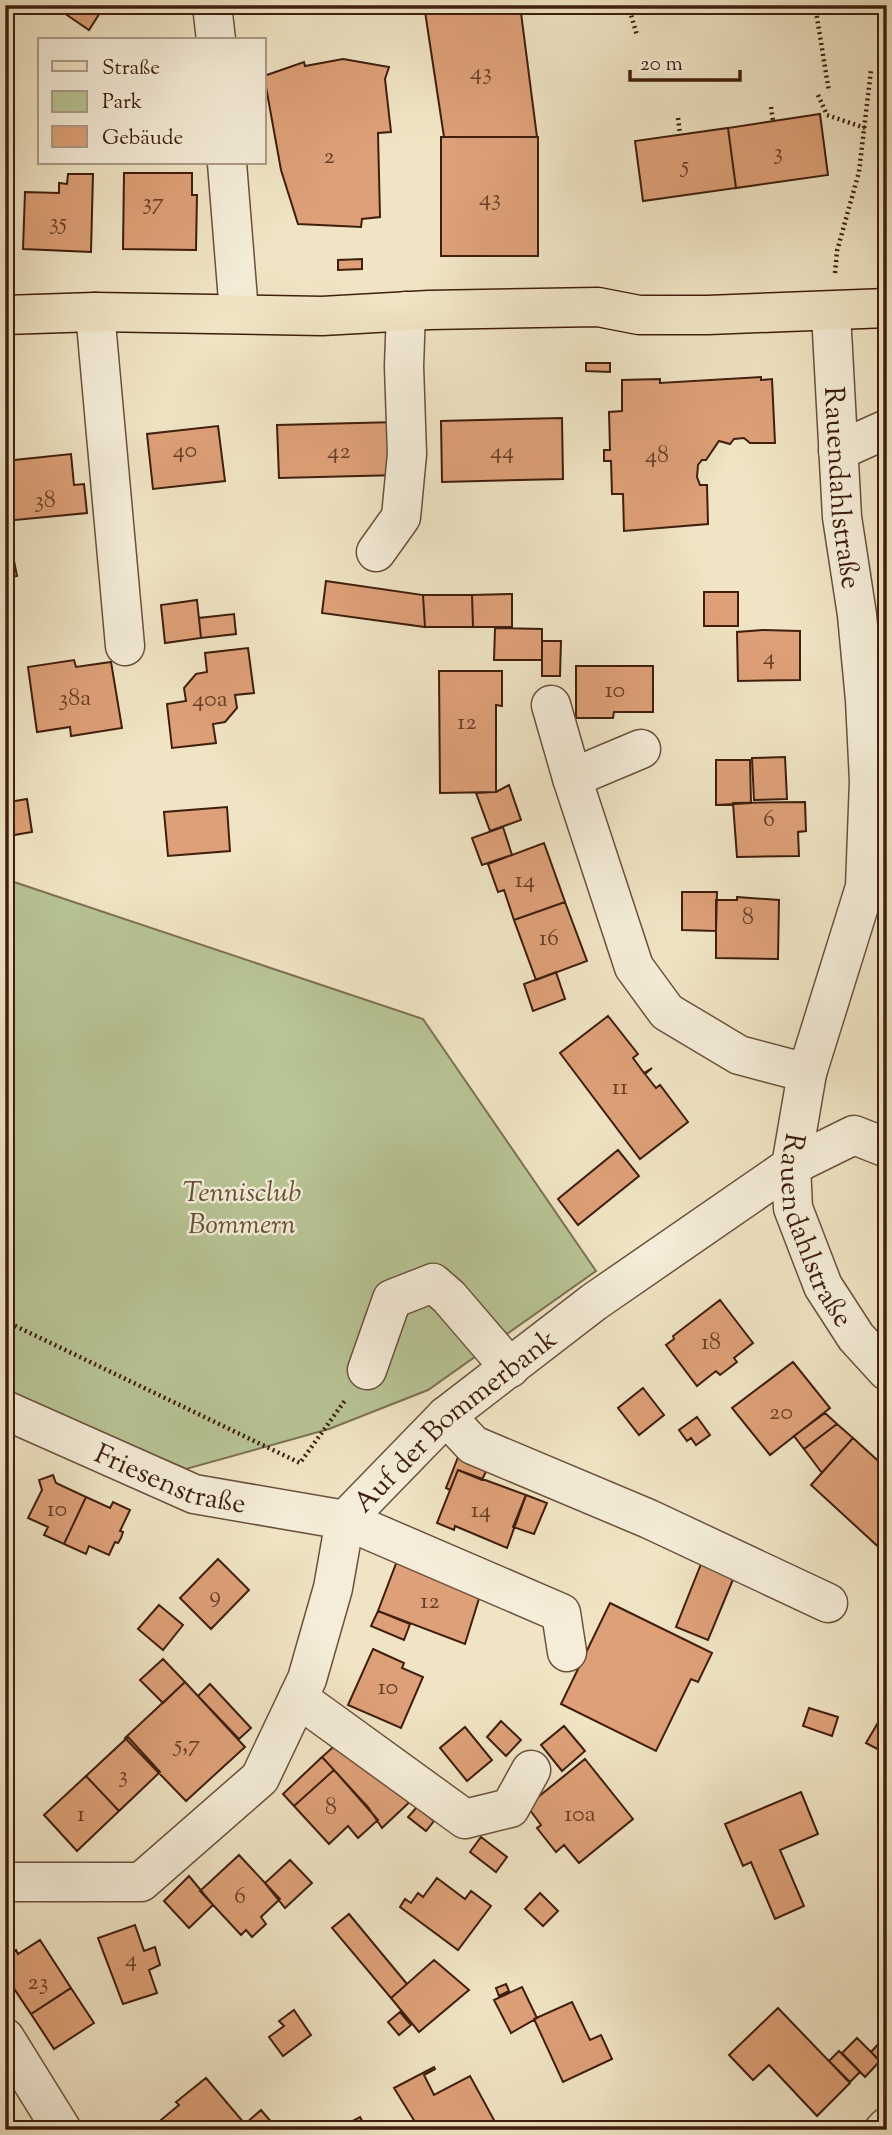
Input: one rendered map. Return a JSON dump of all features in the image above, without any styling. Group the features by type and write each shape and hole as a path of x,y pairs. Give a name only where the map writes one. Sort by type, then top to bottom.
{"main road":[{"path":"5,315 95,312 322,316 406,311 598,307 639,315 831,313 887,308"}],"street":[{"path":"212,5 216,38"},
{"path":"227,164 239,313"},
{"path":"376,552 401,517 407,454 404,366 406,311"},
{"path":"95,312 125,646"},
{"name":"Rauendahlstraße","path":"831,313 842,517 857,615 865,700 869,781 865,887 807,1073 790,1166 793,1208 823,1286 856,1337 887,1371"},
{"path":"838,451 887,429"},
{"path":"551,705 634,967 667,1012 739,1055 807,1073"},
{"path":"572,778 640,749"},
{"name":"Auf der Bommerbank","path":"5,1882 141,1882 260,1779 307,1679 333,1588 345,1520 446,1416 594,1302 790,1166 854,1135 887,1148"},
{"path":"367,1370 391,1299 433,1283 449,1297 510,1368"},
{"name":"Friesenstraße","path":"5,1410 194,1494 345,1520 561,1613 567,1652"},
{"path":"446,1416 473,1445 649,1519 828,1603"},
{"path":"298,1698 465,1819 510,1808 531,1770"},
{"path":"5,2038 62,2130"}],"path":[{"path":"628,5 637,35"},
{"path":"815,5 829,92"},
{"path":"831,313 837,251 859,172 871,69"},
{"path":"818,95 827,115 864,128"},
{"path":"771,107 773,121"},
{"path":"678,118 680,134"},
{"path":"5,1321 300,1463 367,1370"}],"green space":[{"name":"Tennisclub Bommern","path":"5,879 423,1019 596,1271 428,1390 329,1429 186,1469 5,1390"}],"building":[{"path":"74,5 99,5 103,8 89,30 67,15"},
{"path":"424,5 520,5 537,137 444,137"},
{"path":"596,5 625,5 597,9"},
{"path":"343,59 389,67 385,79 391,132 378,133 380,217 362,219 361,227 298,224 281,170 266,75 304,62 305,66"},
{"path":"820,114 828,175 736,188 728,128"},
{"path":"728,128 736,188 643,201 635,141"},
{"path":"5,129 9,130 7,177 5,177"},
{"path":"441,137 538,137 538,256 441,256"},
{"path":"124,173 192,173 192,195 197,195 196,250 123,249"},
{"path":"68,174 93,174 91,252 23,249 25,192 59,193 59,183 67,184"},
{"path":"5,177 9,177 6,246 5,246"},
{"path":"362,259 362,269 338,270 338,260"},
{"path":"586,363 610,363 610,372 586,371"},
{"path":"761,377 761,380 772,379 775,443 750,443 744,438 734,439 730,444 719,441 706,460 702,460 698,465 697,477 700,485 707,485 708,524 624,531 623,494 612,494 611,461 604,461 604,450 610,450 609,412 622,411 622,380 660,379 660,383"},
{"path":"562,418 563,479 442,482 441,421"},
{"path":"398,422 400,475 279,478 277,425"},
{"path":"218,426 225,481 153,489 147,434"},
{"path":"71,454 74,485 84,484 87,513 5,521 5,461"},
{"path":"14,561 17,576 5,578 5,562"},
{"path":"326,581 423,595 425,627 322,613"},
{"path":"704,592 738,592 738,626 704,626"},
{"path":"512,594 512,627 473,627 472,595"},
{"path":"423,595 472,595 473,627 425,627"},
{"path":"197,600 201,638 165,643 161,605"},
{"path":"234,614 236,634 201,638 199,618"},
{"path":"495,628 542,629 542,660 494,660"},
{"path":"800,631 800,680 738,681 737,632"},
{"path":"542,641 561,641 560,676 542,676"},
{"path":"248,648 254,693 235,695 237,708 225,722 213,724 216,743 172,748 167,704 186,701 184,688 196,674 207,672 205,653"},
{"path":"74,660 76,667 111,662 122,728 71,736 70,727 37,732 28,667"},
{"path":"576,666 653,666 653,712 614,712 613,718 576,718"},
{"path":"439,671 502,671 502,706 496,705 496,792 440,793"},
{"path":"785,757 787,799 754,800 752,758"},
{"path":"716,760 750,760 751,803 716,805"},
{"path":"509,785 521,820 490,831 476,793 496,792"},
{"path":"27,799 32,832 14,835 9,802"},
{"path":"9,802 14,835 5,836 5,803"},
{"path":"805,802 806,831 798,832 799,856 737,857 733,803"},
{"path":"227,807 230,851 168,856 164,812"},
{"path":"503,827 512,855 482,865 472,838"},
{"path":"544,843 565,902 514,920 504,890 498,892 488,864"},
{"path":"682,892 717,892 716,931 682,930"},
{"path":"737,897 779,900 778,959 716,958 716,900 737,900"},
{"path":"565,902 587,961 536,980 514,920"},
{"path":"556,972 565,999 533,1011 524,984"},
{"path":"608,1016 638,1054 633,1058 644,1073 652,1068 645,1074 656,1088 660,1085 688,1122 640,1159 560,1053"},
{"path":"882,1057 887,1057 885,1096 882,1095"},
{"path":"618,1150 639,1176 578,1225 558,1199"},
{"path":"720,1300 753,1343 734,1358 737,1362 720,1375 716,1371 697,1386 666,1345 674,1339 673,1336"},
{"path":"793,1362 830,1408 770,1455 732,1408"},
{"path":"643,1388 664,1415 639,1435 618,1408"},
{"path":"825,1413 837,1424 804,1449 794,1436"},
{"path":"697,1417 710,1435 696,1445 691,1438 687,1441 679,1430"},
{"path":"837,1424 853,1438 822,1473 804,1449"},
{"path":"853,1438 887,1469 887,1549 884,1552 811,1485"},
{"path":"460,1452 489,1465 482,1480 458,1470 450,1490 446,1488"},
{"path":"5,1455 8,1456 6,1461 11,1463 5,1474"},
{"path":"458,1470 526,1495 507,1548 455,1526 454,1530 437,1523"},
{"path":"53,1475 56,1483 86,1497 64,1544 44,1535 48,1527 28,1518 42,1490 39,1480"},
{"path":"526,1495 547,1503 534,1534 513,1527"},
{"path":"86,1497 110,1508 113,1502 130,1510 120,1531 123,1532 121,1538 118,1543 115,1542 109,1555 89,1546 86,1554 64,1544"},
{"path":"218,1559 249,1590 211,1629 180,1598"},
{"path":"397,1561 482,1589 465,1644 378,1611"},
{"path":"701,1564 734,1577 708,1640 676,1627"},
{"path":"610,1603 712,1653 698,1682 691,1679 656,1751 561,1704"},
{"path":"159,1605 183,1625 163,1650 138,1629"},
{"path":"378,1611 410,1624 404,1640 371,1626"},
{"path":"373,1649 404,1663 402,1668 423,1677 401,1728 348,1705"},
{"path":"163,1659 185,1682 163,1703 140,1680"},
{"path":"185,1682 245,1747 186,1801 125,1738"},
{"path":"210,1684 251,1728 239,1739 198,1696"},
{"path":"809,1708 838,1717 832,1736 803,1726"},
{"path":"883,1714 887,1716 887,1754 866,1743"},
{"path":"501,1721 521,1740 506,1756 487,1737"},
{"path":"564,1726 585,1751 562,1771 541,1745"},
{"path":"465,1727 492,1760 467,1781 440,1748"},
{"path":"128,1737 160,1772 119,1811 86,1776"},
{"path":"342,1739 416,1796 382,1828 368,1807 322,1757"},
{"path":"322,1757 334,1770 294,1806 283,1794"},
{"path":"585,1759 633,1819 579,1863 564,1845 556,1852 537,1828 541,1825 527,1806"},
{"path":"334,1770 378,1820 358,1838 348,1826 329,1844 294,1806"},
{"path":"86,1776 119,1811 77,1851 44,1815"},
{"path":"801,1792 818,1834 780,1850 804,1906 775,1919 751,1862 743,1866 725,1824"},
{"path":"417,1807 434,1821 426,1831 408,1817"},
{"path":"481,1837 507,1857 496,1872 470,1852"},
{"path":"239,1855 280,1899 261,1917 266,1924 252,1937 246,1930 241,1935 200,1891"},
{"path":"290,1860 312,1883 285,1908 265,1883"},
{"path":"189,1876 213,1905 189,1928 164,1901"},
{"path":"437,1878 465,1899 471,1891 491,1906 458,1950 400,1907 405,1899 411,1903 418,1893 423,1897"},
{"path":"540,1893 558,1911 543,1926 525,1909"},
{"path":"349,1914 407,1984 391,1998 332,1928"},
{"path":"135,1925 144,1951 155,1947 160,1965 149,1970 157,1993 123,2004 98,1938"},
{"path":"40,1940 71,1988 31,2014 5,1975 5,1957 16,1950 18,1954"},
{"path":"434,1960 469,1990 419,2032 391,1998"},
{"path":"506,1984 509,1991 499,1996 496,1988"},
{"path":"522,1987 537,2018 511,2033 494,2000"},
{"path":"71,1988 94,2023 54,2049 31,2014"},
{"path":"572,2002 590,2040 601,2035 612,2059 563,2082 534,2019"},
{"path":"778,2008 850,2083 817,2116 769,2065 753,2080 729,2055"},
{"path":"294,2010 311,2035 283,2056 269,2037 284,2026 279,2021"},
{"path":"400,2012 411,2025 399,2035 388,2022"},
{"path":"857,2038 880,2061 865,2077 842,2053"},
{"path":"881,2041 887,2047 887,2069 871,2052"},
{"path":"839,2051 860,2072 850,2082 829,2061"},
{"path":"434,2067 435,2069 424,2075 434,2095 470,2076 494,2120 475,2130 420,2130 394,2088"},
{"path":"206,2078 250,2130 149,2130 179,2105 176,2102"},
{"path":"261,2110 278,2130 250,2130 245,2124"},
{"path":"360,2117 367,2130 347,2130 345,2125"}]}
